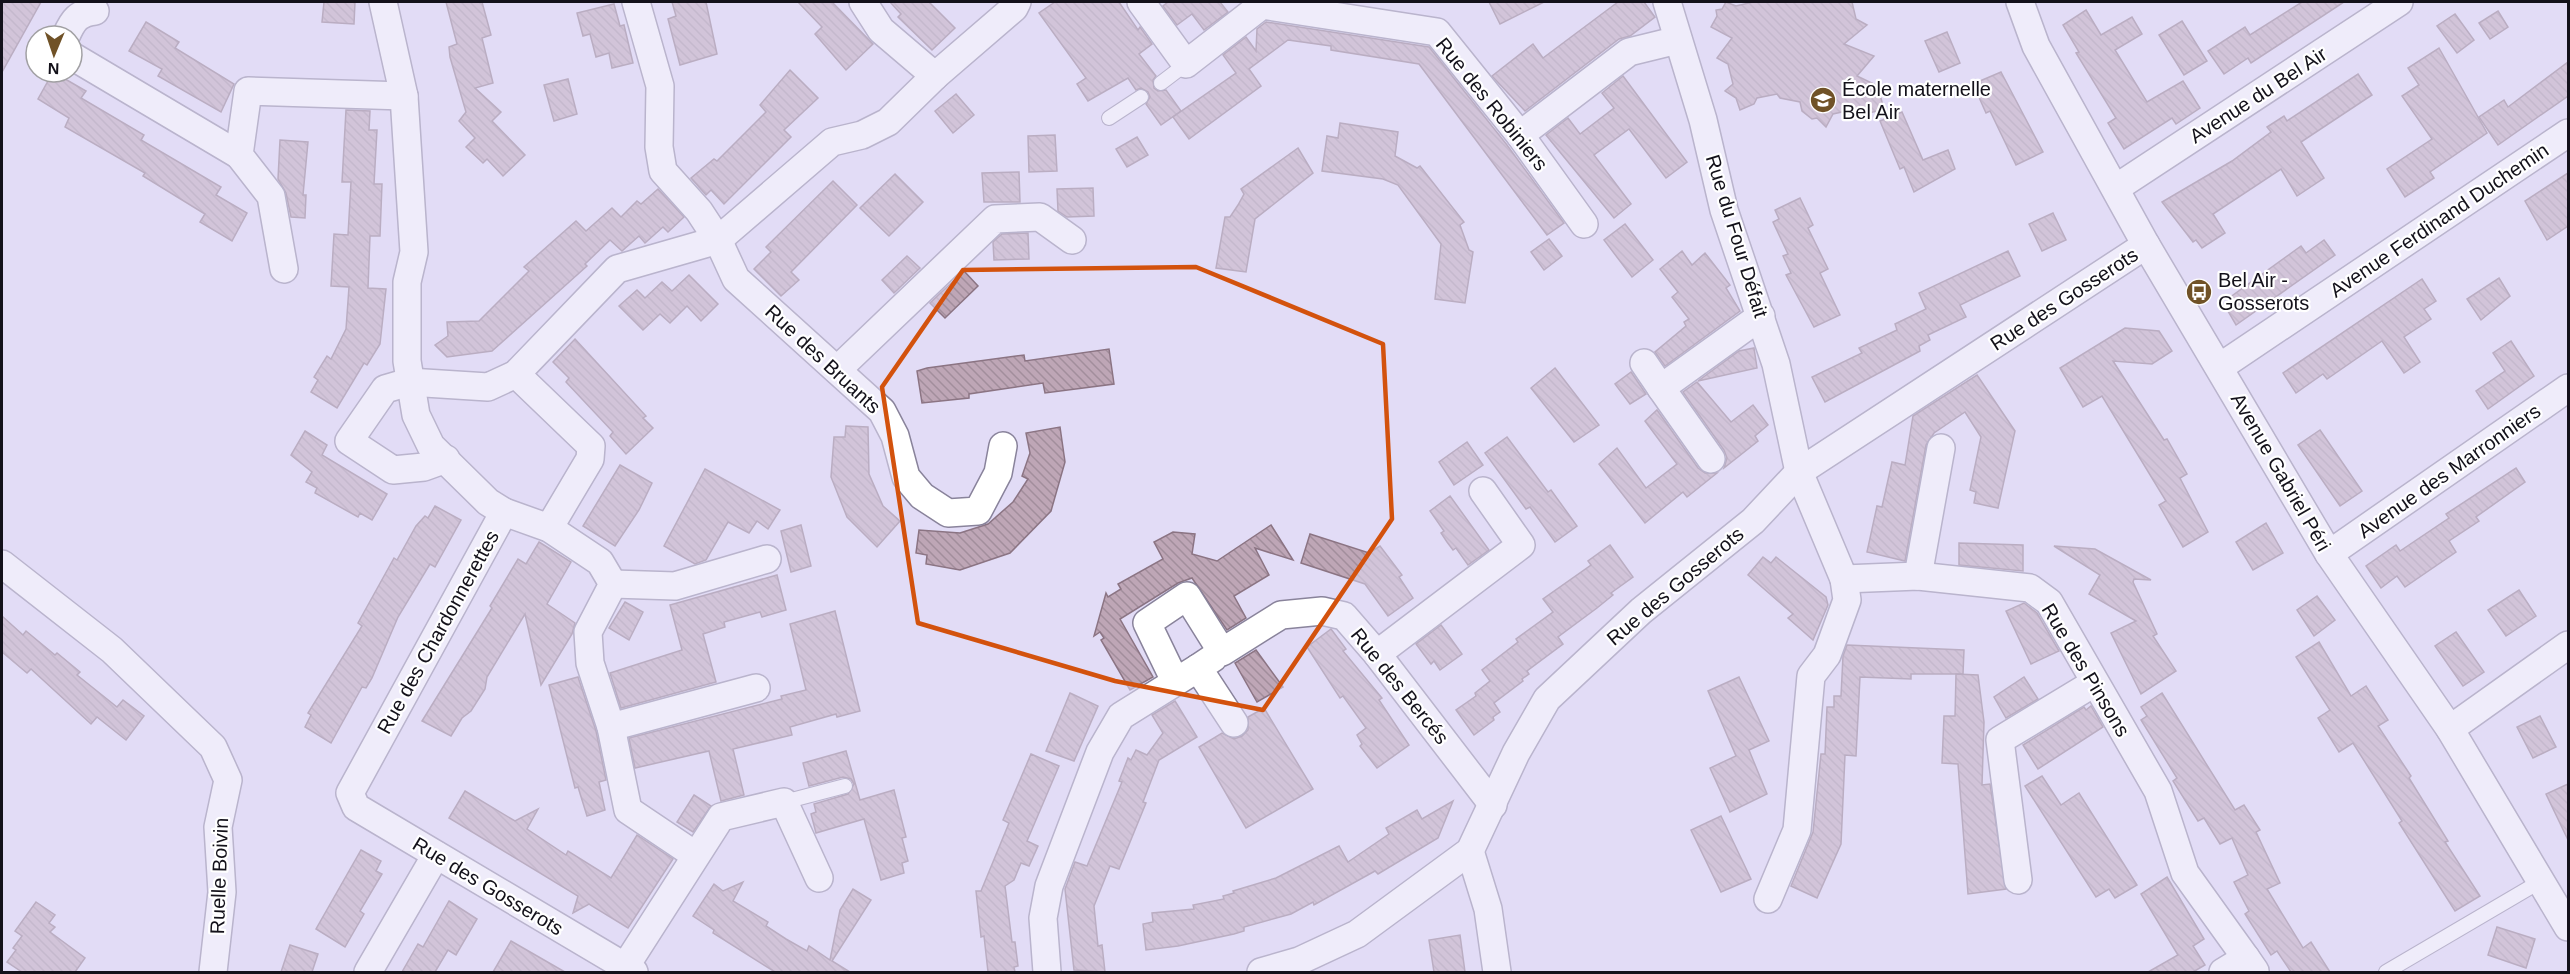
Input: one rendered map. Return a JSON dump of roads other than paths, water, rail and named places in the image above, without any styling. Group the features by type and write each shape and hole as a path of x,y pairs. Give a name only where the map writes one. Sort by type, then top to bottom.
{"street":[{"name":"Rue des Chardonnerettes","path":"350,793 504,512 488,502 431,446 416,415 409,381 407,282 414,252 404,96 383,2"},
{"name":"Rue des Bruants","path":"636,2 660,86 659,147 663,171 699,212 718,240 736,279 882,411 895,436 906,477 922,496 948,513 978,511 998,472 1003,446"},
{"path":"863,2 881,30 935,76"},
{"path":"446,459 424,467 393,470 349,441 385,389 409,381 488,387 516,374 617,269 718,240 832,142 862,135 888,122 935,76 1014,8 1017,2"},
{"path":"1141,2 1186,64"},
{"name":"Rue du Four Défait","path":"1667,2 1703,120 1724,210 1776,364 1799,472"},
{"name":"Avenue Gabriel Péri","path":"2020,2 2036,46 2146,245 2329,554 2450,729 2568,927"},
{"name":"Avenue du Bel Air","path":"2116,188 2399,2"},
{"name":"Rue des Robiniers","path":"1186,64 1262,5 1381,12 1437,32 1520,135 1584,224"},
{"path":"72,24 81,13 95,11"},
{"path":"1520,135 1629,52 1678,40"},
{"path":"84,63 239,155 271,196 284,269"},
{"path":"239,155 248,91 404,96"},
{"name":"Avenue Ferdinand Duchemin","path":"2220,367 2568,133"},
{"path":"837,370 995,219 1040,217 1072,240"},
{"name":"Rue des Gosserots","path":"1261,972 1300,966 1357,934 1470,851 1516,753 1547,699 1641,611 1753,520 1799,472 2146,245"},
{"path":"1661,388 1761,316"},
{"path":"1644,363 1711,459"},
{"path":"516,374 591,446 590,459 549,528"},
{"name":"Avenue des Marronniers","path":"2329,554 2568,388"},
{"path":"1918,576 1941,448"},
{"path":"1768,899 1797,831 1810,676 1827,655 1847,600 1844,579 1799,472"},
{"path":"1377,654 1521,545 1483,491"},
{"path":"504,512 549,528 600,562 613,584"},
{"path":"613,584 675,586 767,559"},
{"name":"Ruelle Boivin","path":"2,564 112,650 213,747 228,780 218,827 222,892 213,972"},
{"name":"Rue des Pinsons","path":"1844,579 1918,576 2031,588 2049,602 2158,791 2186,873 2251,965 2223,972"},
{"path":"613,584 588,632 590,663 611,727 628,810 695,855"},
{"path":"1175,681 1147,623 1188,596 1222,652"},
{"name":"Rue des Bercés","path":"1047,972 1043,918 1049,886 1100,752 1121,716 1281,615 1322,611 1344,616 1377,654 1493,805"},
{"path":"2450,729 2568,645"},
{"path":"1198,668 1234,723"},
{"path":"2018,880 2000,740 2094,683"},
{"path":"611,727 756,688"},
{"name":"Rue des Gosserots","path":"350,793 356,807 630,970"},
{"path":"630,970 695,855 721,817 784,802 819,878"},
{"path":"1470,851 1488,909 1497,972"},
{"path":"368,972 436,855"}],"lane":[{"path":"1161,83 1186,64"},
{"path":"1109,118 1141,97"},
{"path":"784,802 845,786"},
{"path":"2386,972 2541,881"}],"place":[{"name":"École maternelle Bel Air","path":"1823,100"},
{"name":"Bel Air - Gosserots","path":"2199,292"}]}
